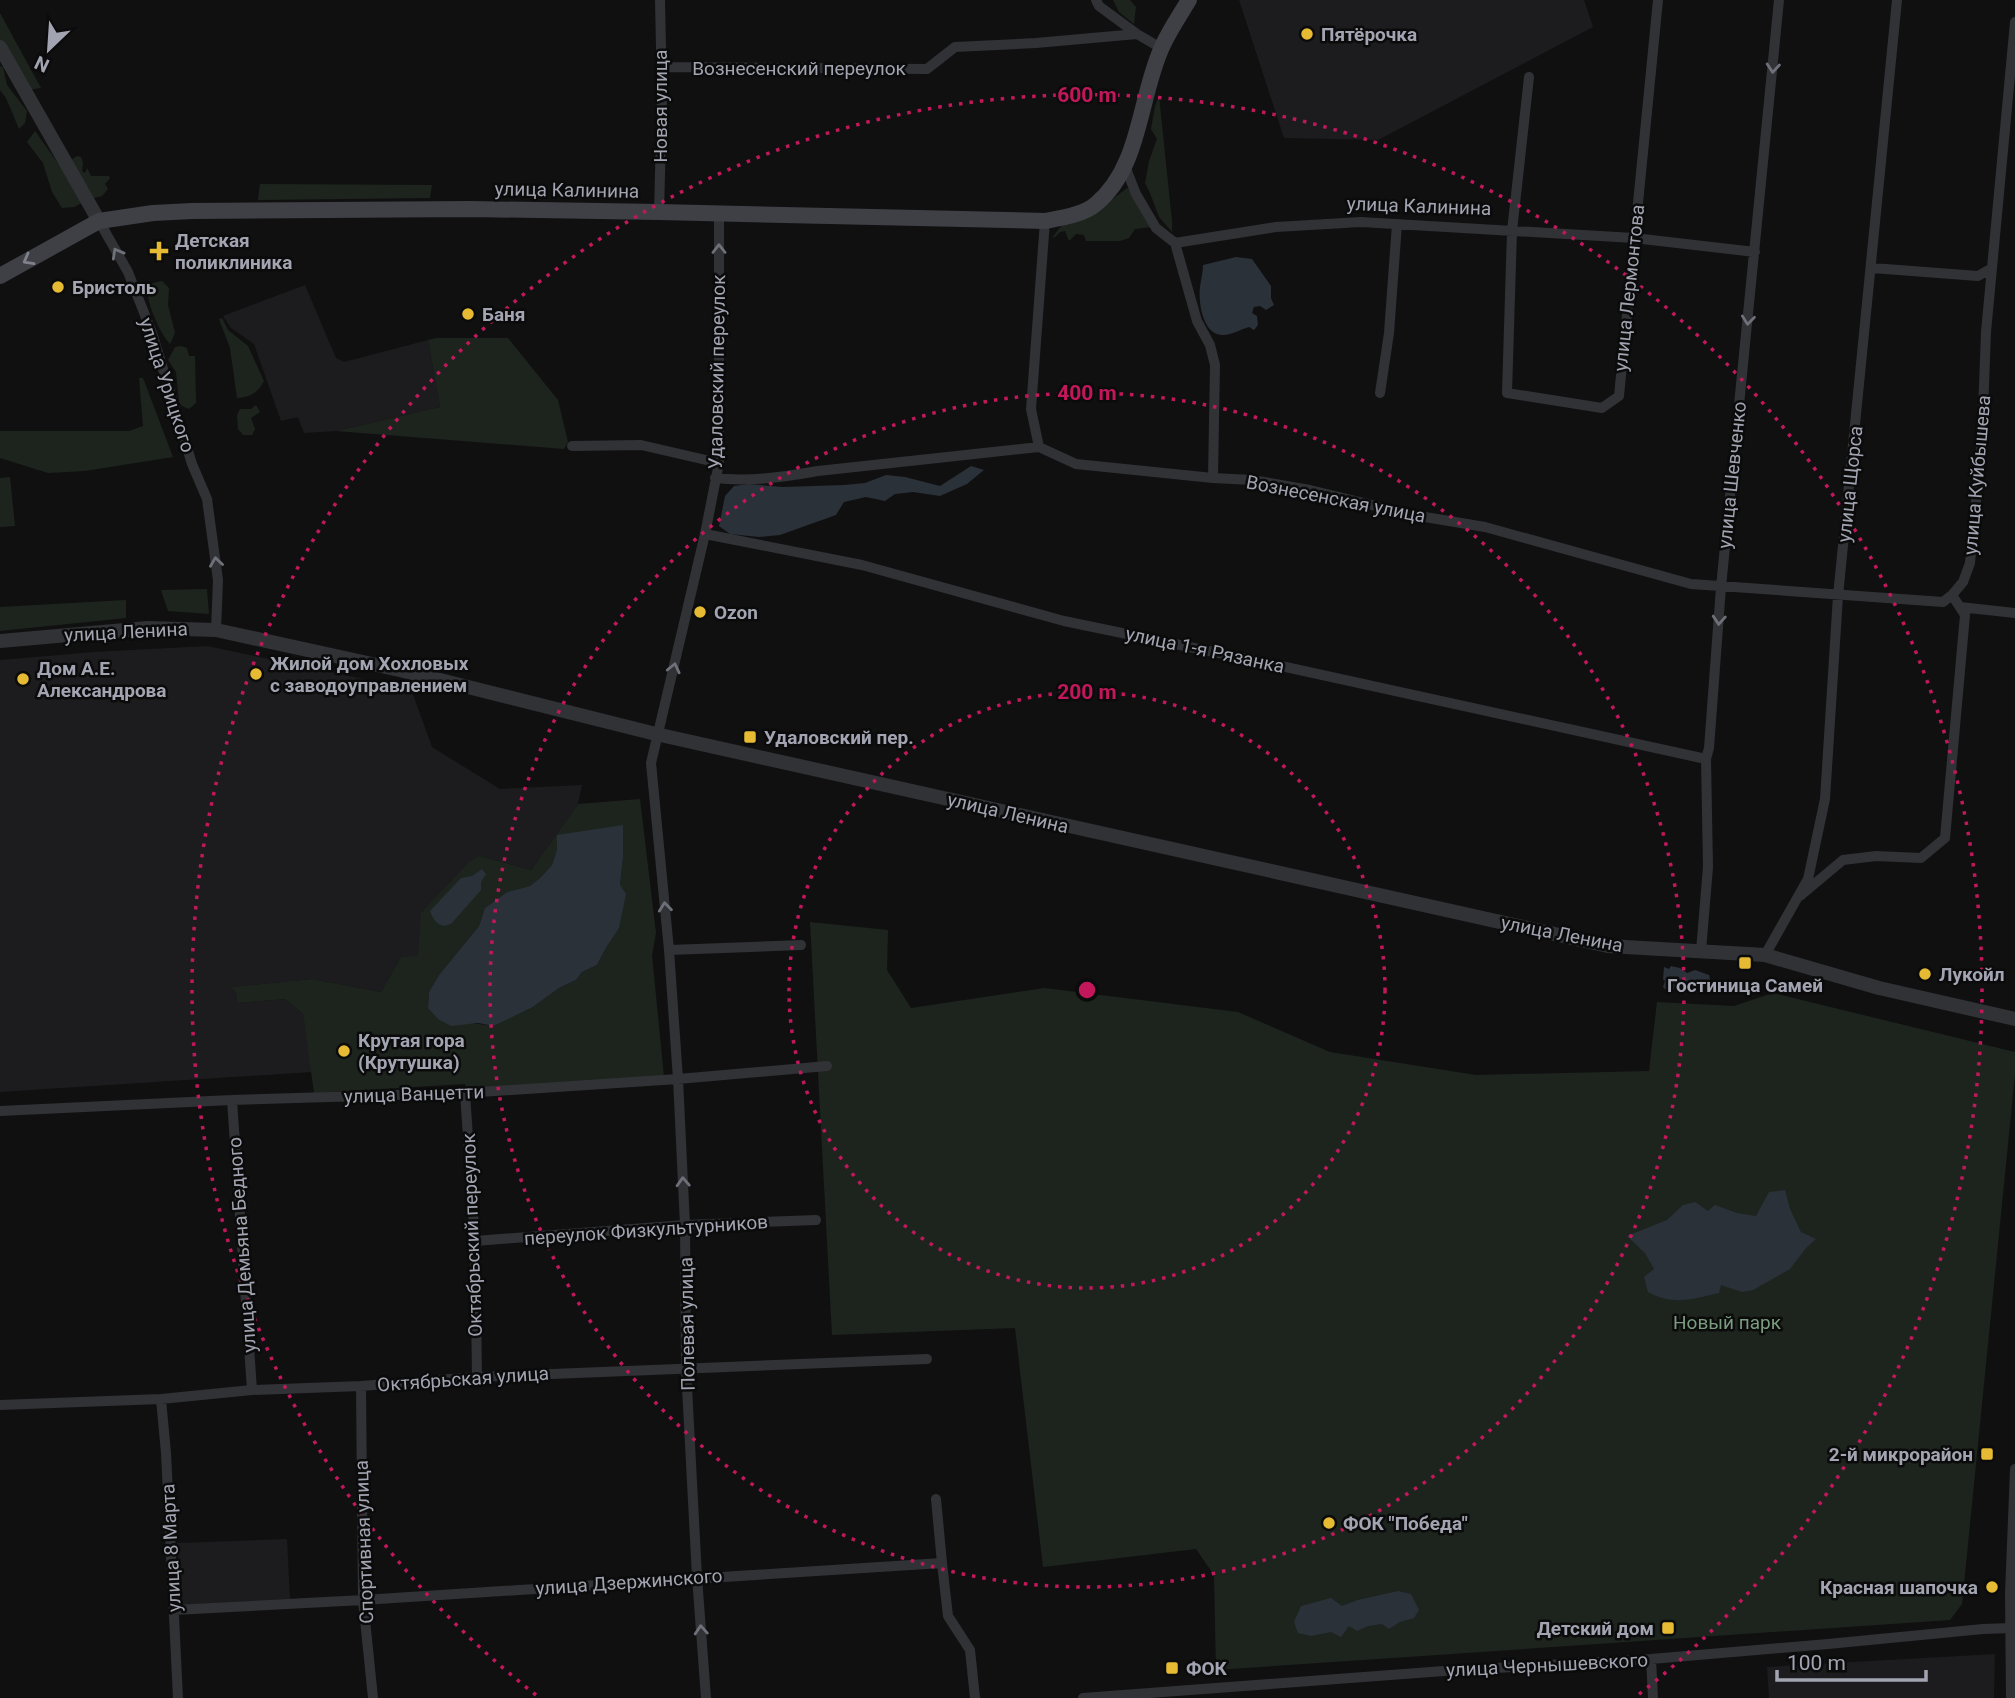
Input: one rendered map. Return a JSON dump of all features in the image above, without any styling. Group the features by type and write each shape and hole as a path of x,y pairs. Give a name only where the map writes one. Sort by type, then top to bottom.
{"main road":[{"name":"улица Калинина","path":"0,276 99,221 153,213 470,209 1045,221 1068,217 1094,206 1110,190 1125,166 1161,48 1189,0"}],"street":[{"name":"Новая улица","path":"659,212 662,67 660,0"},
{"path":"1096,0 1099,6 1161,48"},
{"name":"улица Лермонтова","path":"1529,77 1512,231 1507,393 1602,408 1619,396 1658,0"},
{"name":"улица Шевченко","path":"1701,951 1708,867 1706,759 1779,0"},
{"name":"улица Щорса","path":"1765,956 1808,879 1825,799 1838,596 1897,0"},
{"name":"улица Куйбышева","path":"1952,595 1963,582 1970,563 1982,440 1986,331 2015,22"},
{"name":"Вознесенский переулок","path":"662,67 927,69 955,47 1138,34"},
{"name":"улица Урицкого","path":"0,47 128,272 152,333 192,464 207,499 218,580 215,630"},
{"path":"1125,166 1136,194 1156,228 1175,243 1197,321 1210,345 1215,365 1213,478"},
{"name":"Удаловский переулок","path":"656,734 665,708 719,463 719,214"},
{"path":"715,478 735,480 792,476 1039,447 1031,409 1045,221"},
{"name":"улица Калинина","path":"1175,243 1276,227 1361,222 1634,238 1755,252"},
{"path":"1380,393 1397,224"},
{"path":"1872,268 1978,276 1992,268"},
{"path":"572,446 641,445 719,463"},
{"name":"Вознесенская улица","path":"1039,447 1076,464 1252,480 1310,490 1413,515 1485,527 1691,584 1943,603 1952,595"},
{"name":"улица 1-я Рязанка","path":"705,534 862,565 1064,621 1706,759"},
{"path":"1800,896 1843,860 1876,856 1921,858 1945,838 1965,615 1952,595"},
{"path":"1960,607 2015,613"},
{"name":"улица Ленина","path":"0,641 148,628 215,630 404,671 656,734 1608,946 1765,956 1879,988 2015,1019"},
{"name":"Полевая улица","path":"656,734 651,763 678,1079 685,1225 686,1368 706,1698"},
{"path":"669,950 801,945"},
{"name":"улица Ванцетти","path":"0,1111 465,1093 827,1066"},
{"name":"Октябрьский переулок","path":"465,1093 475,1241 477,1377"},
{"name":"улица Демьяна Бедного","path":"232,1100 252,1390"},
{"name":"переулок Физкультурников","path":"475,1241 685,1225 816,1220"},
{"name":"Октябрьская улица","path":"0,1405 162,1399 252,1390 360,1386 477,1377 927,1359"},
{"name":"Спортивная улица","path":"360,1386 363,1600 373,1698"},
{"name":"улица 8 Марта","path":"162,1399 178,1698"},
{"path":"2011,1698 2015,1469"},
{"path":"936,1499 948,1616 970,1650 975,1698"},
{"name":"улица Дзержинского","path":"174,1610 942,1563"},
{"name":"улица Чернышевского","path":"1083,1698 1444,1671 1650,1659 2011,1628"},
{"path":"1650,1659 1653,1698"}],"shaded area":[{"path":"1239,0 1584,0 1593,27 1378,140 1284,138"},
{"path":"1236,257 1252,259 1271,286 1274,305 1266,310 1260,306 1254,307 1252,313 1257,316 1258,325 1254,330 1249,327 1232,333 1216,334 1206,324 1201,309 1203,265"},
{"path":"305,285 336,358 344,362 428,340 440,407 336,431 304,433 298,417 281,421 254,344 231,328 223,316"},
{"path":"971,466 984,470 967,484 940,496 913,492 895,494 885,501 866,497 844,502 836,515 780,535 759,537 730,534 719,526 725,496 734,486 844,485 865,483 886,475 940,486"},
{"path":"207,646 411,689 432,747 500,789 582,785 578,804 531,870 480,856 418,957 401,957 381,992 312,979 232,987 236,992 237,1003 285,999 303,1014 312,1072 0,1092 0,660"},
{"path":"623,825 620,885 626,894 619,928 597,965 582,972 576,980 559,988 533,1007 494,1026 478,1023 451,1026 438,1019 428,1008 429,992 439,975 479,926 485,908 507,892 530,886 540,878 552,865 557,849 557,835"},
{"path":"482,869 486,874 481,882 481,890 452,923 444,926 438,924 430,911 461,878 472,876"},
{"path":"1671,966 1687,973 1695,970 1709,975 1711,983 1708,992 1703,994 1687,991 1687,988 1666,990 1663,987 1664,967 1669,969"},
{"path":"1785,1190 1801,1232 1816,1239 1790,1269 1753,1290 1742,1292 1721,1285 1719,1293 1675,1300 1648,1292 1644,1277 1654,1269 1645,1253 1627,1236 1667,1220 1683,1205 1695,1202 1708,1211 1715,1205 1756,1216 1769,1192"},
{"path":"287,1539 290,1599 182,1605 177,1543"},
{"path":"1398,1591 1411,1594 1419,1610 1414,1618 1389,1629 1382,1624 1357,1631 1349,1626 1341,1637 1331,1632 1311,1636 1298,1633 1294,1622 1301,1606 1331,1598 1342,1606"},
{"path":"1995,1654 1994,1698 1769,1698 1767,1667"}],"green space":[{"path":"1113,0 1130,0 1136,7 1134,24 1119,12"},
{"path":"0,13 41,88 27,90 0,43"},
{"path":"0,66 3,67 7,85 27,111 25,123 19,129 0,90"},
{"path":"1159,96 1172,232 1159,217 1145,183 1157,139 1151,129"},
{"path":"35,131 85,201 74,207 62,208 52,192 43,163 27,142"},
{"path":"77,156 81,157 82,171 85,173 87,168 91,176 109,176 105,184 108,189 102,196 91,199 71,160"},
{"path":"260,184 432,185 430,198 258,200"},
{"path":"1127,188 1152,227 1135,229 1129,238 1120,241 1086,241 1084,235 1076,234 1069,241 1065,231 1052,238 1061,226 1100,209"},
{"path":"162,281 169,288 168,305 175,333 170,344 155,318 147,289 153,283"},
{"path":"222,318 228,330 248,346 264,381 253,394 245,397 237,398 230,348 219,319"},
{"path":"508,338 558,400 568,442 564,449 336,431 440,407 428,340"},
{"path":"175,347 187,348 189,356 195,356 196,403 189,409 179,402 176,372 168,360"},
{"path":"139,378 143,378 173,457 85,471 48,473 0,458 0,431 129,431 143,426"},
{"path":"256,405 260,412 251,418 255,429 252,435 243,435 238,429 237,415 240,409 251,409"},
{"path":"10,477 15,526 0,527 0,478"},
{"path":"207,589 209,614 168,611 161,590"},
{"path":"126,600 126,618 0,631 0,607"},
{"path":"640,799 656,933 652,955 664,1077 466,1089 465,1084 314,1093 303,1014 285,999 237,1003 236,992 231,987 312,979 381,992 401,957 418,956 421,913 469,862 480,856 531,870 578,804","holes":["557,849 623,858 607,946 597,965 582,972 576,980 559,988 533,1007 494,1026 438,1019 428,1007 429,992 439,975 479,926 485,908 507,892 530,886 540,878 552,865"]},
{"name":"Новый парк","path":"810,922 888,930 887,970 911,1008 1044,988 1238,1012 1330,1052 1476,1075 1649,1071 1657,1002 1734,1006 1773,993 2015,1052 2015,1074 1962,1604 1950,1620 1216,1670 1214,1575 1196,1549 1043,1567 1015,1328 832,1335"}],"place":[{"name":"Пятёрочка","path":"1307,34"},
{"name":"Детская поликлиника","path":"159,251"},
{"name":"Бристоль","path":"58,287"},
{"name":"Баня","path":"468,314"},
{"name":"Ozon","path":"700,612"},
{"name":"Жилой дом Хохловых с заводоуправлением","path":"256,674"},
{"name":"Дом А.Е. Александрова","path":"23,679"},
{"name":"Удаловский пер.","path":"750,737"},
{"name":"Гостиница Самей","path":"1745,963"},
{"name":"Лукойл","path":"1925,974"},
{"name":"Крутая гора (Крутушка)","path":"344,1051"},
{"name":"2-й микрорайон","path":"1987,1454"},
{"name":"ФОК \"Победа\"","path":"1329,1523"},
{"name":"Красная шапочка","path":"1992,1587"},
{"name":"Детский дом","path":"1668,1628"},
{"name":"ФОК","path":"1172,1668"}]}
